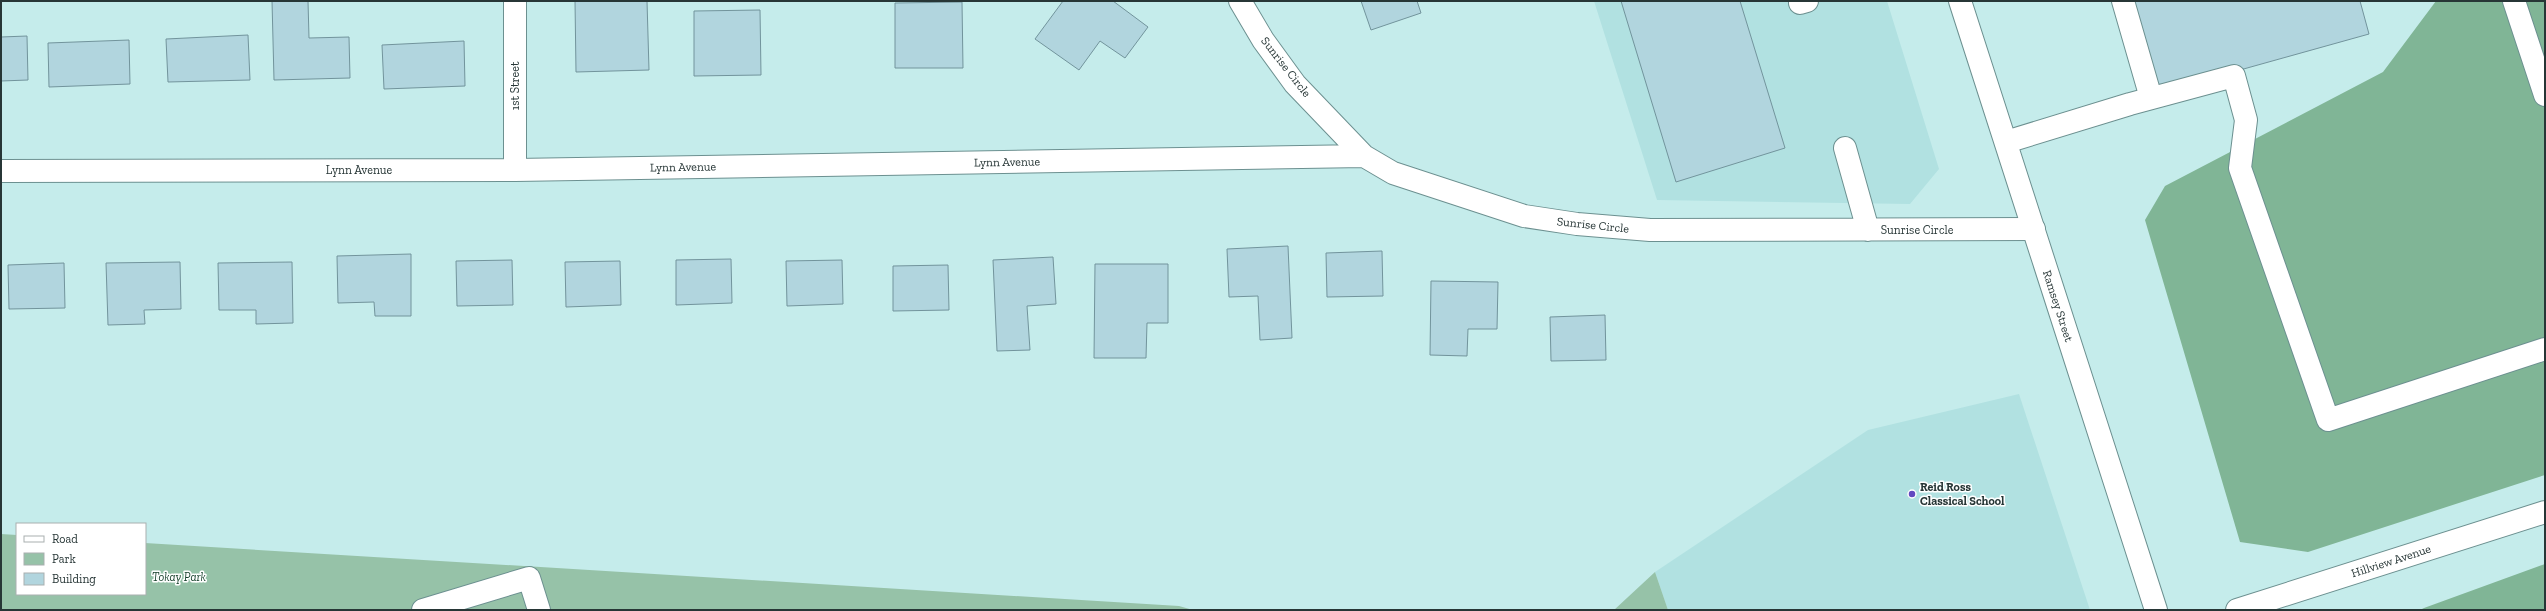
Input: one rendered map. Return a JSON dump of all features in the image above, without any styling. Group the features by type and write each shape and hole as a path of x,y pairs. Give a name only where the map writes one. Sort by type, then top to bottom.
{"street":[{"name":"1st Street","path":"516,1 516,170"},
{"name":"Sunrise Circle","path":"1240,1 1263,40 1295,84 1364,156 1393,173 1468,200 1524,216 1576,224 1650,230 2034,229"},
{"name":"Ramsey Street","path":"1960,1 2156,610"},
{"path":"2123,1 2151,98"},
{"path":"2514,1 2545,95"},
{"path":"2006,142 2151,98 2234,76 2246,120 2240,168 2328,420 2545,349"},
{"path":"1845,148 1868,230"},
{"name":"Lynn Avenue","path":"1,171 516,170 1364,156"},
{"name":"Hillview Avenue","path":"2237,610 2545,512"},
{"path":"424,610 529,578 539,610"}],"shaded area":[{"path":"1594,1 1887,1 1939,169 1910,204 1657,200"},
{"name":"Reid Ross Classical School","path":"2019,394 2090,610 1668,610 1655,572 1868,430"}],"green space":[{"path":"2436,1 2545,1 2545,475 2308,552 2240,542 2145,220 2165,186 2383,72"},
{"name":"Tokay Park","path":"1,534 16,535 16,595 146,595 146,543 1179,606 1193,610 1,610"},
{"path":"2545,564 2545,610 2420,610 2424,608"},
{"path":"1655,572 1668,610 1614,610"}],"building":[{"path":"272,1 308,1 309,38 349,37 350,78 274,80"},
{"path":"575,1 647,1 649,70 576,72"},
{"path":"1063,1 1113,1 1148,27 1125,58 1100,41 1079,70 1035,39"},
{"path":"1361,1 1417,1 1421,13 1371,30"},
{"path":"1621,1 1740,1 1785,148 1676,182"},
{"path":"2127,1 2360,1 2369,34 2154,94"},
{"path":"962,2 963,68 895,68 895,3"},
{"path":"760,10 761,75 694,76 694,11"},
{"path":"248,35 250,80 168,82 166,39"},
{"path":"27,36 28,80 1,81 1,37"},
{"path":"129,40 130,84 49,87 48,43"},
{"path":"464,41 465,86 384,89 382,45"},
{"path":"1288,246 1292,338 1260,340 1258,296 1229,297 1227,249"},
{"path":"1382,251 1383,296 1327,297 1326,253"},
{"path":"411,254 411,316 375,316 374,302 338,303 337,256"},
{"path":"1053,257 1056,304 1027,306 1030,350 997,351 993,260"},
{"path":"731,259 732,303 676,305 676,260"},
{"path":"512,260 513,305 457,306 456,261"},
{"path":"842,260 843,304 787,306 786,261"},
{"path":"620,261 621,305 566,307 565,262"},
{"path":"180,262 181,309 144,310 145,324 108,325 106,263"},
{"path":"292,262 293,323 256,324 256,310 219,310 218,263"},
{"path":"64,263 65,308 9,309 8,265"},
{"path":"1095,264 1168,264 1168,323 1147,323 1146,358 1094,358"},
{"path":"948,265 949,310 893,311 893,266"},
{"path":"1431,281 1498,282 1497,329 1468,329 1467,356 1430,355"},
{"path":"1605,315 1606,360 1551,361 1550,317"}],"place":[{"name":"Reid Ross Classical School","path":"1912,494"}]}
